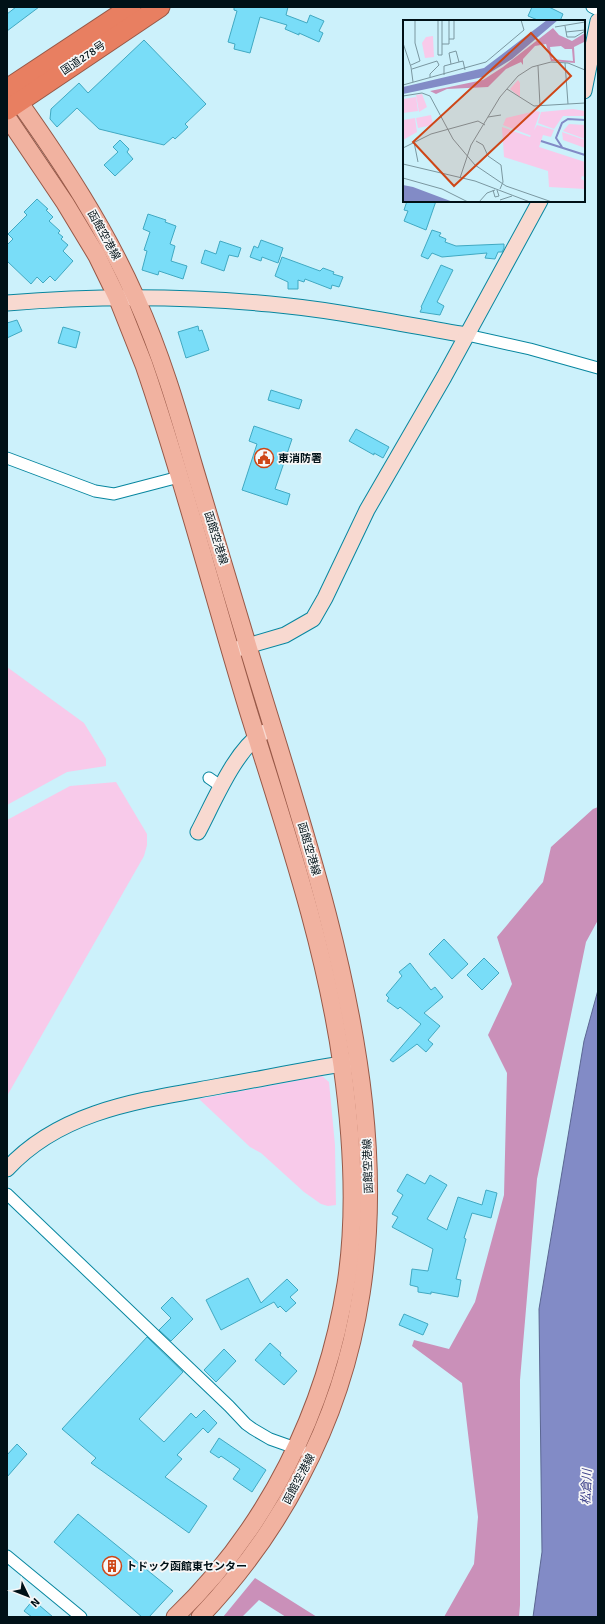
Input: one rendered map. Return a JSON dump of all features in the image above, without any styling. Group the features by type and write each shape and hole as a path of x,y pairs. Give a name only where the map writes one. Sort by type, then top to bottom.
{"highway":[{"name":"国道278号","path":"10,99 131,7"},
{"name":"国道278号","path":"10,99 160,7"}],"main road":[{"name":"函館空港線","path":"10,99 68,173 99,224 136,298 165,369 273,728 329,922 349,1004 359,1062 365,1111 369,1177 366,1255 361,1294 349,1354 335,1399 312,1456 286,1504 257,1549 225,1590 200,1617"},
{"name":"函館空港線","path":"7,117 78,224 97,256 117,298 144,365 179,476 311,920 332,1008 342,1064 350,1137 352,1183 349,1256 346,1282 328,1367 313,1410 279,1482 249,1530 206,1584 175,1617"}],"street":[{"path":"592,7 598,10"},
{"path":"585,86 598,21"},
{"path":"230,651 285,635 313,619 325,598 367,510 467,336 539,202"},
{"path":"7,303 136,298 270,304 348,314 467,336 530,349 598,368"},
{"path":"7,458 104,493 114,494 124,492 179,476"},
{"path":"198,832 240,753 256,736 273,728"},
{"path":"209,778 222,787"},
{"path":"7,1169 21,1155 57,1130 98,1112 138,1102 359,1062"},
{"path":"7,1194 246,1424 270,1439 296,1448 312,1456"},
{"path":"7,1556 81,1617"}],"shaded area":[{"path":"7,667 84,723 106,759 106,766 67,772 7,805"},
{"path":"116,782 147,834 147,845 144,856 7,1096 7,820 70,786"},
{"path":"598,807 598,920 586,942 537,1179 520,1380 519,1617 444,1617 474,1564 478,1517 462,1383 412,1346 414,1340 449,1349 475,1302 504,1195 507,1073 488,1035 512,984 497,937 543,882 551,847 593,809"},
{"path":"322,1076 329,1082 335,1145 336,1205 328,1206 321,1204 304,1192 261,1153 250,1147 199,1099"},
{"path":"255,1578 317,1617 286,1617 259,1600 242,1617 223,1617"}],"water":[{"name":"松倉川","path":"598,990 598,1617 533,1617 542,1552 539,1309 584,1041"}],"building":[{"path":"16,7 39,7 7,31 7,14"},
{"path":"234,7 288,7 286,15 307,23 310,15 324,21 319,31 323,33 319,42 299,33 299,35 285,29 287,25 260,17 250,53 234,49 235,44 228,42 237,11 234,10"},
{"path":"532,7 549,7 563,14 560,20 538,20 528,16"},
{"path":"144,40 206,104 185,124 188,127 175,139 173,137 164,145 99,129 77,108 57,127 50,119 51,109 79,83 88,93"},
{"path":"120,140 129,149 127,152 133,159 115,176 104,165 118,152 113,147"},
{"path":"37,199 48,209 46,210 53,217 49,221 60,231 58,233 63,237 61,239 68,245 63,251 73,261 55,281 50,276 43,283 37,277 31,284 7,261 7,245 13,239 8,234 27,215 24,212"},
{"path":"407,202 436,202 426,230 404,221 408,211 404,210"},
{"path":"148,214 166,220 165,222 176,226 170,244 175,246 171,261 187,266 183,279 159,271 158,275 142,270 147,251 144,250 150,232 143,229"},
{"path":"432,230 441,233 439,236 446,239 445,242 456,246 504,244 504,248 502,252 498,252 495,259 485,258 487,253 442,257 432,253 428,259 421,256"},
{"path":"261,240 283,248 278,263 262,257 261,261 250,257 254,246 258,248"},
{"path":"220,241 241,248 238,257 229,255 224,271 201,263 205,250 216,254"},
{"path":"282,257 320,271 323,268 334,272 333,274 343,277 339,287 332,285 331,289 305,279 304,282 298,280 298,289 288,289 288,282 275,276"},
{"path":"441,265 453,270 437,302 444,306 440,315 420,312 421,307"},
{"path":"17,320 22,331 7,338 7,323"},
{"path":"198,326 199,331 202,330 209,350 186,358 178,332"},
{"path":"63,327 80,332 76,348 58,343"},
{"path":"271,390 302,400 299,409 268,400"},
{"path":"254,426 292,439 275,489 290,494 287,505 242,490 257,444 249,441"},
{"path":"356,429 389,447 383,458 374,453 374,455 349,441"},
{"path":"444,939 468,964 452,979 429,954"},
{"path":"484,958 499,973 482,990 467,975"},
{"path":"410,963 431,990 435,987 443,997 424,1013 440,1026 428,1040 433,1044 426,1052 417,1044 393,1062 390,1060 421,1024 400,1007 398,1009 387,1001 389,998 386,995 402,976 399,972"},
{"path":"407,1174 425,1184 430,1175 447,1185 427,1219 447,1230 458,1197 482,1205 486,1190 497,1193 491,1218 472,1213 464,1238 466,1239 456,1279 461,1280 458,1297 431,1292 431,1294 418,1292 418,1287 410,1285 412,1269 428,1271 433,1249 392,1227 398,1217 392,1214 403,1195 397,1191"},
{"path":"248,1278 261,1303 287,1279 298,1290 290,1297 296,1303 286,1312 280,1306 278,1308 274,1302 221,1330 206,1300"},
{"path":"172,1297 193,1319 171,1341 159,1330 171,1318 161,1308"},
{"path":"404,1314 428,1324 423,1335 399,1325"},
{"path":"147,1337 183,1372 139,1419 164,1442 191,1413 196,1418 204,1410 217,1423 208,1433 203,1428 177,1455 182,1459 165,1477 207,1506 189,1533 91,1463 96,1458 62,1429"},
{"path":"270,1343 297,1371 284,1385 255,1360"},
{"path":"224,1349 236,1361 216,1382 204,1370"},
{"path":"219,1438 266,1470 252,1492 233,1479 240,1469 221,1456 219,1458 210,1452"},
{"path":"17,1444 27,1454 7,1477 7,1455"},
{"name":"トドック函館東センター","path":"78,1514 173,1591 149,1617 142,1617 54,1542"},
{"path":"33,1600 53,1617 32,1617 24,1611"}],"place":[{"name":"東消防署","path":"264,458"},
{"name":"トドック函館東センター","path":"112,1566"}]}
